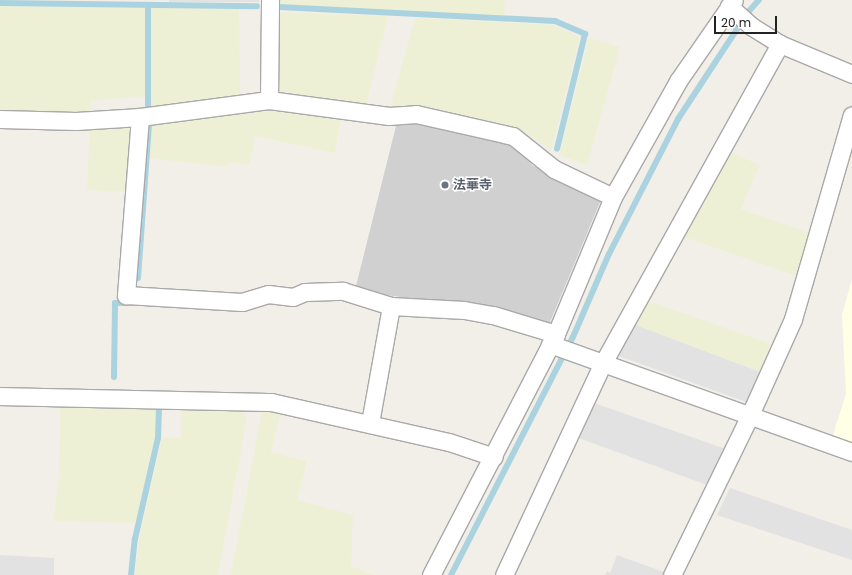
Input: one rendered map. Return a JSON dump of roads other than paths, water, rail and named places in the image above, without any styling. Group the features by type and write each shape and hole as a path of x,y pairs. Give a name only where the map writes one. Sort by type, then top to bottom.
{"street":[{"path":"269,100 270,0"},
{"path":"431,575 554,342 613,197 678,81 733,6 751,26 780,44 852,74"},
{"path":"504,575 603,363 780,44"},
{"path":"0,119 76,121 140,117 269,100 389,116 416,114 513,136 554,170 613,197"},
{"path":"672,575 750,417 793,319 804,287 852,115"},
{"path":"140,117 126,295 242,302 268,294 293,297 305,292 343,290 391,306 464,310 493,316 554,342 575,353 750,417 852,452"},
{"path":"370,423 391,306"},
{"path":"0,396 271,402 370,423 449,442 494,457"}],"waterway":[{"path":"451,575 573,337 609,254 678,119 749,11 759,0"},
{"path":"0,3 257,6"},
{"path":"148,5 148,106"},
{"path":"279,7 555,21 585,34 557,149"},
{"path":"138,278 149,124"},
{"path":"114,377 115,303 131,303"},
{"path":"131,575 135,539 158,438 159,409"}],"place":[{"name":"法華寺","path":"445,185"}]}
